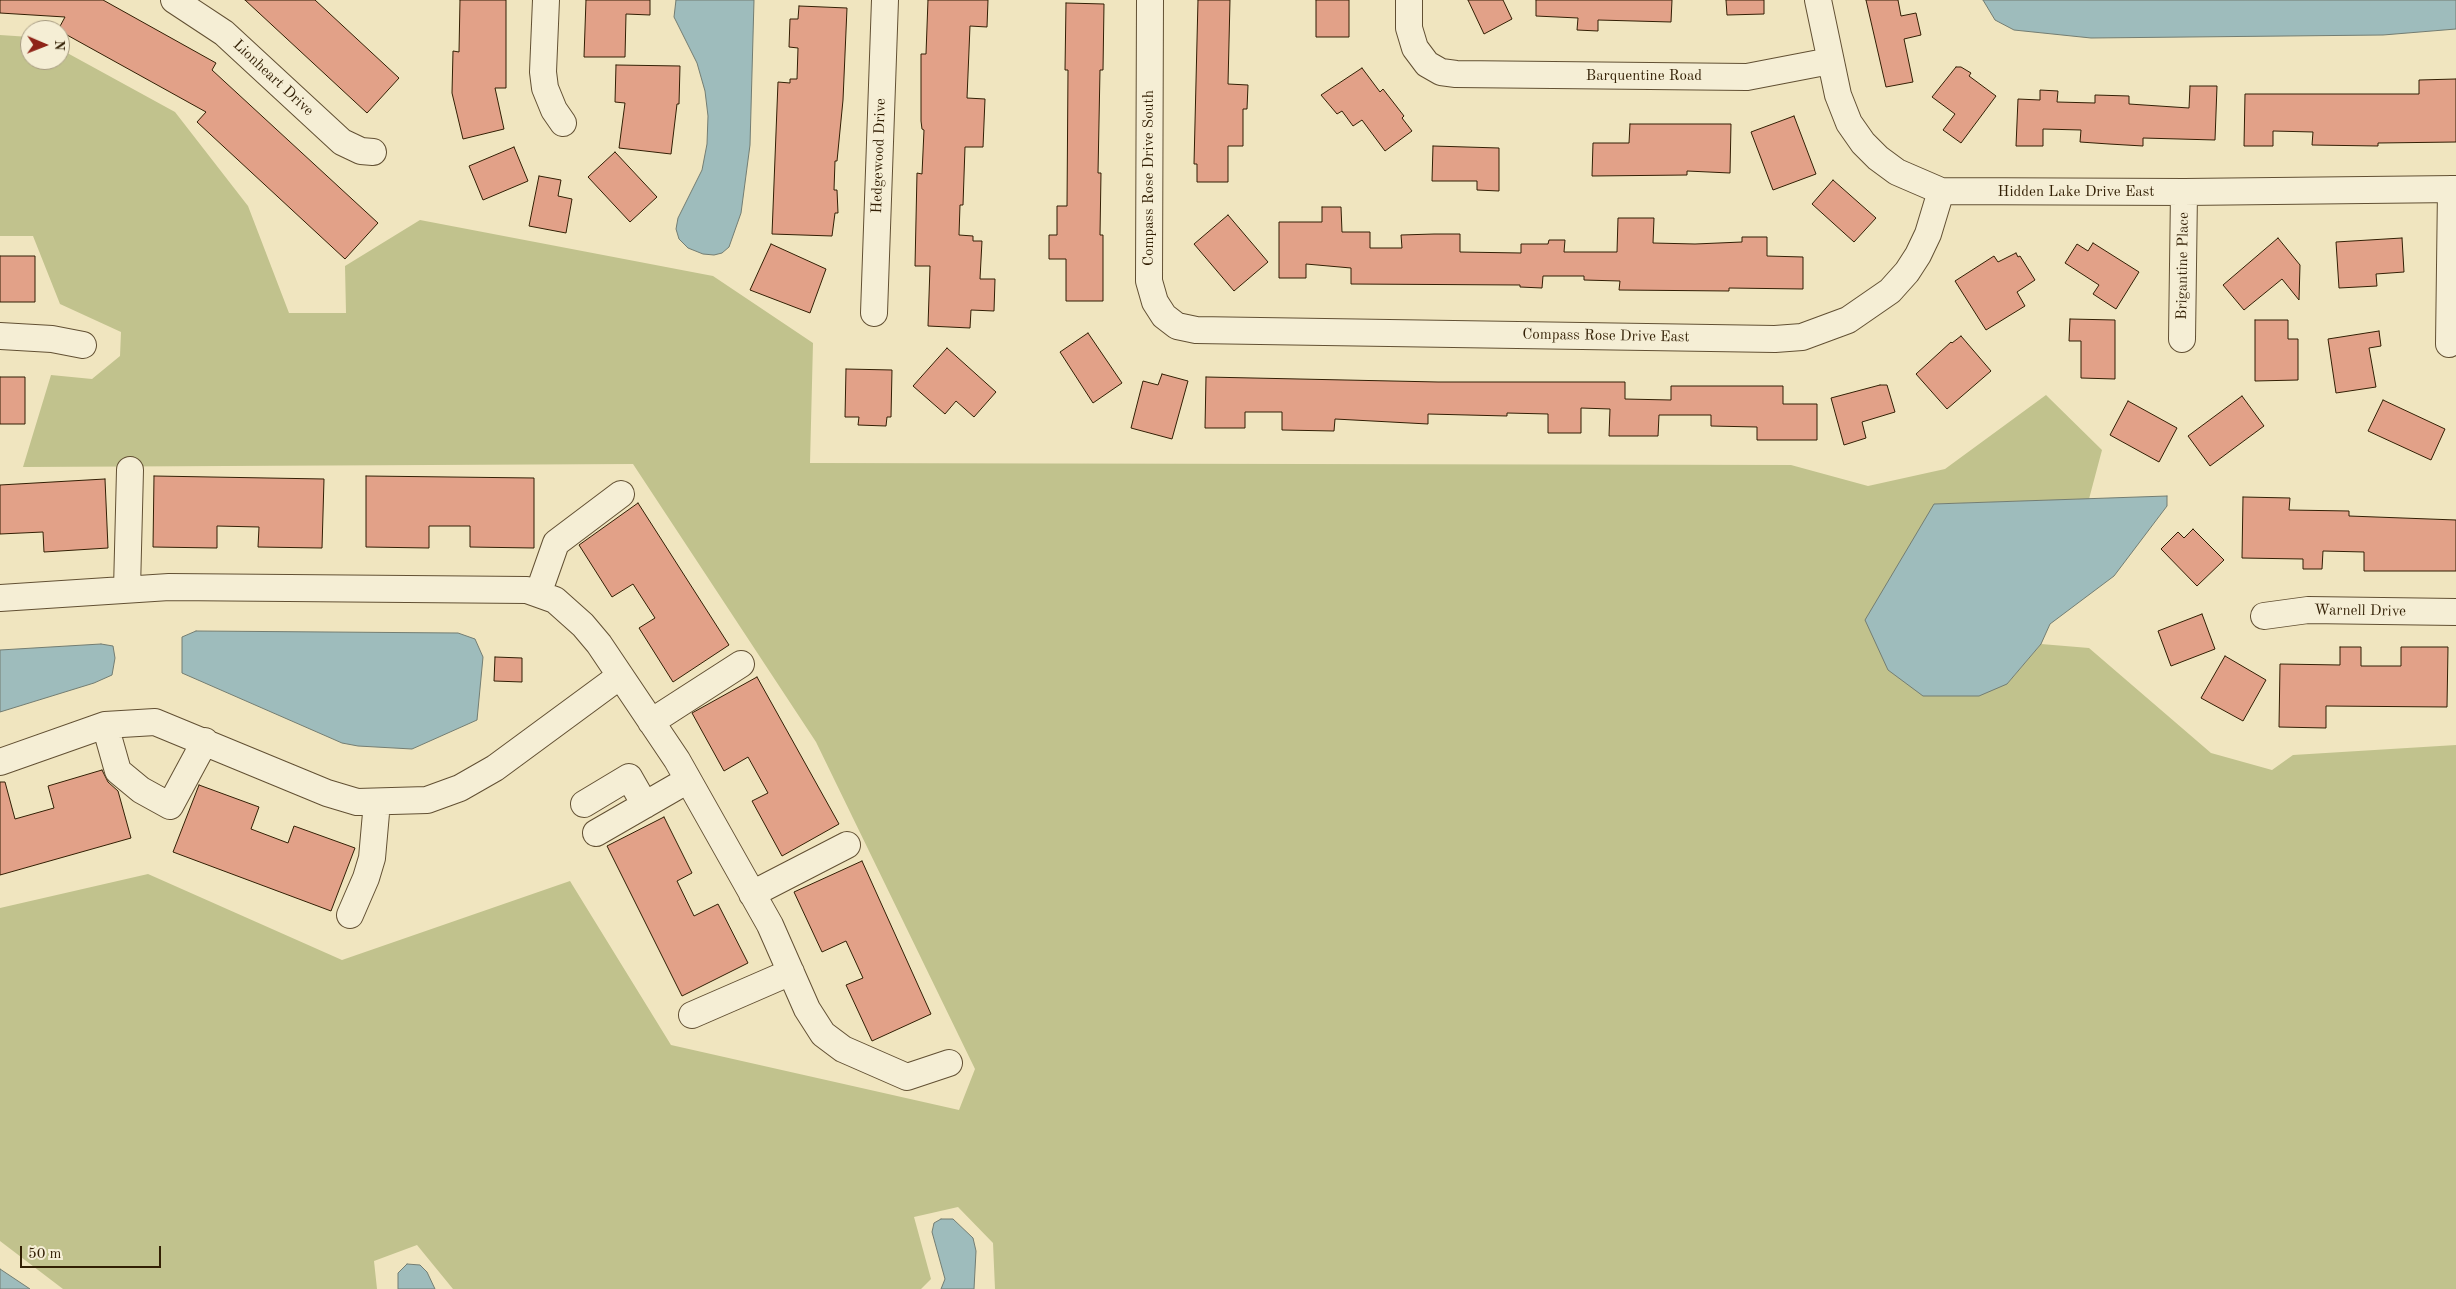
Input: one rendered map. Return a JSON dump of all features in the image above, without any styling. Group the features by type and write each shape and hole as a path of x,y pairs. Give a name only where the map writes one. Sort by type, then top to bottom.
{"street":[{"name":"Lionheart Drive","path":"174,0 224,33 342,142 361,152 373,152"},
{"path":"546,0 544,88 554,110 563,123"},
{"name":"Hedgewood Drive","path":"874,313 885,0"},
{"name":"Compass Rose Drive South","path":"1150,0 1149,281 1155,302 1164,316 1177,326 1196,330"},
{"name":"Barquentine Road","path":"1409,0 1409,28 1415,48 1427,64 1441,72 1456,74 1747,77 1830,61"},
{"name":"Hidden Lake Drive East","path":"1818,0 1838,95 1849,123 1862,143 1878,158 1897,172 1941,191 2184,192 2454,189"},
{"path":"2449,344 2454,189"},
{"name":"Compass Rose Drive East","path":"1196,330 1775,339 1802,337 1848,320 1890,292 1918,255 1928,234 1941,191"},
{"name":"Brigantine Place","path":"2182,339 2184,192"},
{"path":"0,336 52,339 84,345"},
{"path":"127,589 130,470"},
{"path":"538,594 556,543 621,494"},
{"path":"0,598 179,587 527,590 555,600 583,625 620,676 688,780 770,925 807,1009 823,1034 843,1049 907,1077 949,1063"},
{"name":"Warnell Drive","path":"2264,616 2308,610 2456,612"},
{"path":"651,722 741,664"},
{"path":"0,762 105,725 155,722 205,741 327,793 357,802 427,800 460,788 495,768 620,676"},
{"path":"105,725 118,771 141,790 170,806 205,741"},
{"path":"584,804 630,777 645,805"},
{"path":"596,833 688,780"},
{"path":"350,915 366,878 372,858 377,802"},
{"path":"752,894 847,845"},
{"path":"692,1015 791,972"}],"green space":[{"path":"0,35 20,36 20,70 70,70 70,54 175,112 248,206 289,313 346,313 345,266 420,220 713,276 813,343 810,463 1791,465 1868,486 1945,469 2046,395 2102,450 2089,499 1934,504 2007,684 2041,644 2089,648 2211,753 2272,770 2293,755 2456,745 2456,1289 995,1289 993,1243 958,1207 914,1217 931,1279 921,1289 453,1289 417,1245 374,1261 377,1289 63,1289 0,1241 0,908 148,874 342,960 570,881 671,1045 959,1110 975,1069 816,742 633,464 23,467 51,375 92,379 120,356 121,332 60,304 33,236 0,236"}],"water":[{"path":"676,0 754,0 750,145 741,213 729,247 722,253 714,255 703,254 688,248 679,239 676,229 678,218 702,170 707,144 708,116 705,91 697,63 674,17"},
{"path":"1983,0 2456,0 2456,29 2383,35 2091,38 2014,30 1995,20"},
{"path":"2167,496 2167,506 2114,576 2050,624 2041,644 2007,684 1979,696 1923,696 1888,670 1865,620 1934,504"},
{"path":"196,631 458,633 475,639 483,657 477,720 412,749 358,746 342,743 182,673 182,637"},
{"path":"101,644 113,646 115,658 112,675 94,683 0,712 0,650"},
{"path":"941,1219 953,1219 973,1238 976,1251 974,1289 941,1289 945,1279 932,1232 934,1223"},
{"path":"407,1264 420,1265 427,1272 435,1289 398,1289 398,1273"},
{"path":"0,1269 30,1289 0,1289"}],"building":[{"path":"0,0 103,0 216,63 212,70 378,223 345,259 197,122 206,112 70,37 70,20 63,20 65,17 0,13"},
{"path":"245,0 315,0 399,78 367,113"},
{"path":"460,0 506,0 506,88 495,88 504,129 463,139 452,93 453,51 459,52"},
{"path":"586,0 650,0 650,15 626,14 625,57 584,57"},
{"path":"928,0 988,0 987,27 970,26 967,98 985,99 983,147 965,147 963,205 960,205 959,235 973,236 973,241 982,241 980,279 995,279 994,311 971,310 970,328 928,326 930,266 915,266 917,173 922,174 924,130 922,129 921,121 921,54 926,54"},
{"path":"1198,0 1230,0 1228,84 1248,85 1247,109 1243,109 1243,146 1228,146 1228,182 1197,182 1197,164 1194,164"},
{"path":"1316,0 1349,0 1349,37 1316,37"},
{"path":"1468,0 1503,0 1512,19 1484,34"},
{"path":"1536,0 1672,0 1671,22 1598,20 1598,31 1577,30 1578,18 1536,16"},
{"path":"1726,0 1764,0 1764,14 1727,15"},
{"path":"1866,0 1898,0 1901,16 1916,13 1921,35 1904,39 1913,82 1886,87"},
{"path":"1066,3 1104,4 1103,70 1100,70 1098,173 1101,173 1100,235 1103,235 1103,301 1066,301 1066,259 1049,259 1049,235 1057,235 1057,206 1067,206 1068,70 1065,70"},
{"path":"799,6 847,8 843,100 837,161 835,161 834,190 837,190 838,213 835,213 832,236 772,234 778,82 790,83 790,79 797,79 798,48 789,47 790,19 798,19"},
{"path":"616,65 680,66 679,104 677,104 671,154 619,148 625,103 615,102"},
{"path":"1956,67 1961,67 1971,73 1969,76 1996,96 1961,143 1943,130 1955,114 1932,97"},
{"path":"1362,68 1380,92 1383,89 1404,116 1402,118 1412,131 1385,151 1362,120 1353,126 1342,111 1337,114 1321,95"},
{"path":"2456,79 2456,142 2378,143 2378,146 2312,145 2313,132 2273,131 2273,146 2244,146 2245,94 2419,94 2419,80"},
{"path":"2190,86 2217,86 2215,140 2143,138 2143,146 2109,144 2080,142 2081,130 2043,129 2043,146 2016,146 2018,99 2040,100 2040,90 2058,91 2057,102 2095,103 2095,95 2129,96 2129,104 2189,108"},
{"path":"1794,116 1816,174 1773,190 1751,132"},
{"path":"1630,124 1731,124 1730,173 1687,171 1687,175 1592,176 1593,143 1629,143"},
{"path":"1433,146 1499,148 1499,191 1477,190 1477,181 1432,181"},
{"path":"514,147 528,181 483,200 469,166"},
{"path":"615,152 657,197 630,222 588,177"},
{"path":"539,176 561,180 558,196 572,199 566,233 529,226"},
{"path":"1833,180 1876,218 1854,242 1812,204"},
{"path":"1322,207 1341,207 1342,232 1370,232 1370,248 1402,248 1401,235 1460,234 1460,252 1521,253 1521,244 1548,244 1549,240 1565,240 1564,252 1617,252 1618,218 1654,218 1653,243 1742,242 1742,237 1767,237 1767,256 1803,257 1803,289 1729,288 1729,291 1619,290 1620,281 1584,280 1584,276 1543,276 1542,288 1520,287 1520,285 1351,284 1351,268 1306,264 1306,278 1279,278 1279,222 1322,222"},
{"path":"1228,215 1268,262 1234,291 1194,244"},
{"path":"2278,238 2300,265 2299,300 2282,279 2244,310 2223,285"},
{"path":"2402,238 2404,272 2376,274 2377,286 2339,288 2336,242"},
{"path":"2093,243 2139,272 2116,309 2093,294 2099,285 2065,263 2077,244 2088,251"},
{"path":"771,244 826,269 810,313 750,290"},
{"path":"2016,253 2018,257 2020,256 2035,280 2017,292 2025,306 1986,330 1955,281 1994,256 1998,262"},
{"path":"0,256 35,256 35,302 0,302"},
{"path":"2070,319 2115,320 2115,379 2081,378 2081,341 2069,341"},
{"path":"2255,320 2288,320 2288,339 2298,339 2298,380 2255,381"},
{"path":"2379,331 2381,346 2369,348 2376,387 2336,393 2328,339"},
{"path":"1088,333 1122,383 1093,403 1060,352"},
{"path":"1961,336 1991,371 1947,409 1916,374 1951,342"},
{"path":"947,348 996,392 974,417 956,401 945,414 913,386"},
{"path":"846,369 892,370 891,417 887,417 886,426 858,425 859,417 845,417"},
{"path":"1162,374 1188,381 1172,439 1131,428 1143,381 1158,385"},
{"path":"0,377 25,377 25,424 0,424"},
{"path":"1206,377 1438,382 1625,382 1625,399 1671,400 1671,386 1783,386 1783,404 1817,404 1817,440 1757,440 1757,427 1711,426 1711,415 1659,415 1658,436 1609,436 1610,409 1581,408 1581,433 1548,433 1548,414 1507,413 1507,416 1428,414 1428,424 1335,419 1334,431 1282,430 1282,412 1245,412 1245,428 1205,428"},
{"path":"1880,385 1887,385 1895,412 1862,422 1866,438 1844,445 1831,398"},
{"path":"2242,396 2264,426 2210,466 2188,436"},
{"path":"2383,400 2445,429 2431,460 2368,431"},
{"path":"2128,401 2177,428 2159,462 2110,435"},
{"path":"154,476 324,479 322,548 258,547 259,527 217,526 217,548 153,547"},
{"path":"366,476 534,478 534,548 470,547 470,526 429,526 429,548 366,547"},
{"path":"105,479 108,548 44,552 43,532 0,534 0,485"},
{"path":"2243,497 2290,498 2289,510 2349,511 2349,516 2456,520 2456,571 2364,571 2364,552 2323,551 2322,569 2303,569 2303,559 2242,558"},
{"path":"638,503 729,645 673,682 639,628 655,618 633,584 612,597 579,545"},
{"path":"2193,529 2224,560 2197,586 2161,549 2178,532 2184,538"},
{"path":"2202,614 2215,649 2171,666 2158,631"},
{"path":"2340,647 2361,647 2361,666 2401,666 2401,647 2448,647 2447,707 2326,706 2326,728 2279,727 2280,664 2340,665"},
{"path":"2225,656 2266,680 2243,721 2201,698"},
{"path":"495,657 522,658 522,682 494,681"},
{"path":"757,677 839,824 782,856 752,801 768,793 748,757 724,771 692,713"},
{"path":"102,770 108,782 118,791 131,838 0,875 0,782 5,782 15,819 54,808 48,786"},
{"path":"199,785 259,807 251,829 288,843 294,826 355,848 331,911 173,852"},
{"path":"664,817 692,873 677,881 694,916 718,904 748,963 682,996 607,846"},
{"path":"862,861 931,1014 872,1041 846,985 863,978 846,941 822,952 794,892"}]}
